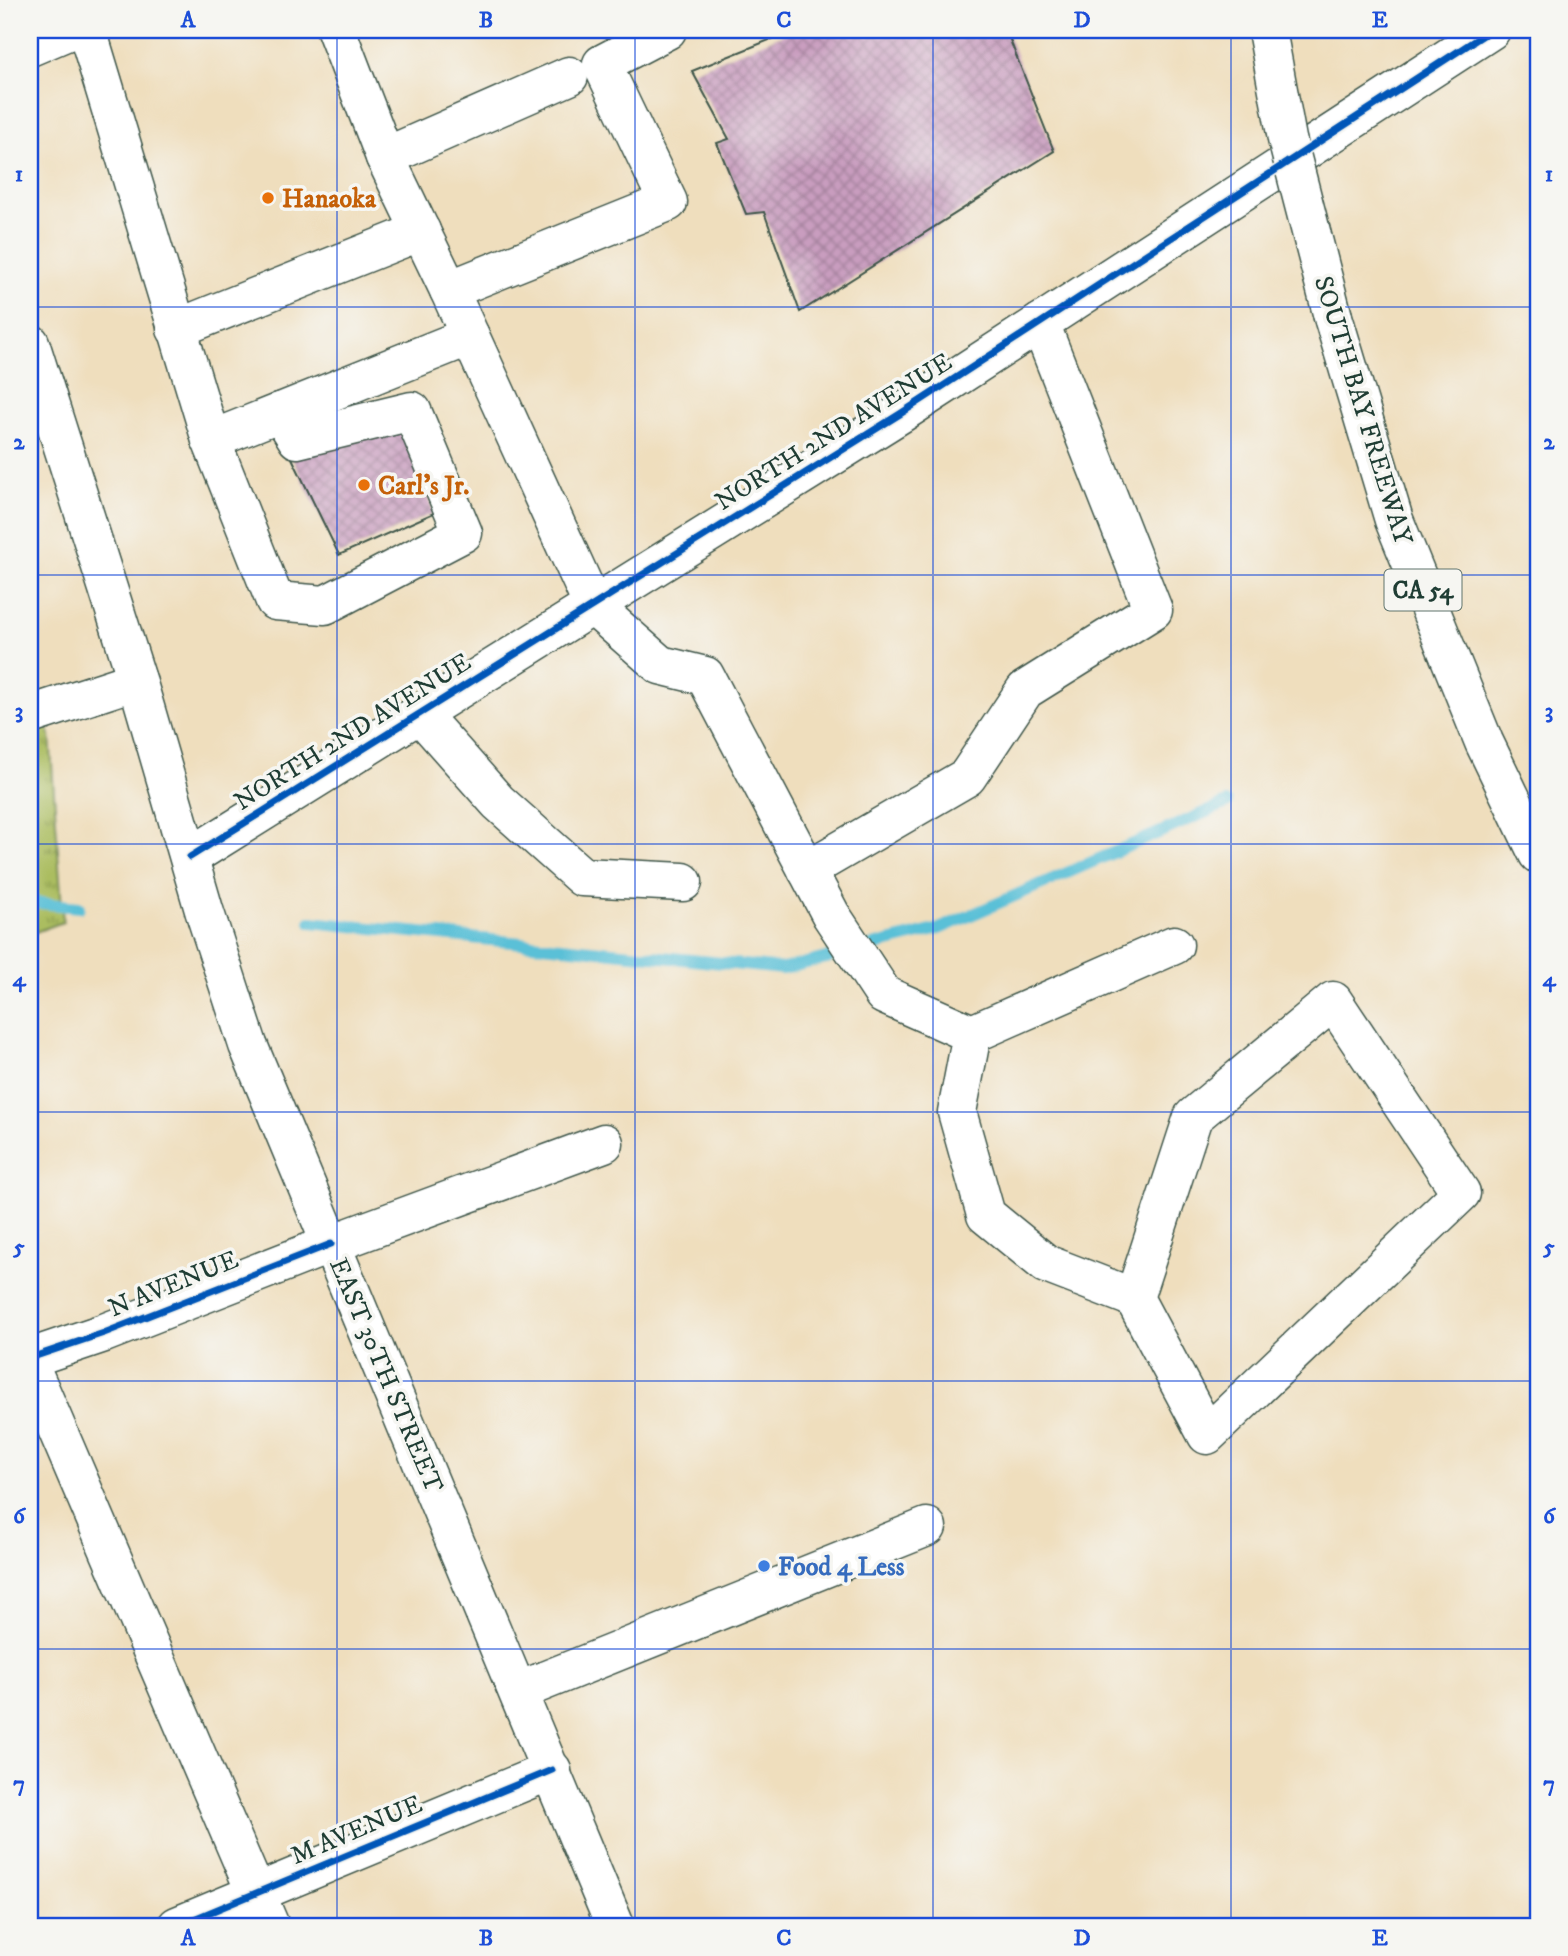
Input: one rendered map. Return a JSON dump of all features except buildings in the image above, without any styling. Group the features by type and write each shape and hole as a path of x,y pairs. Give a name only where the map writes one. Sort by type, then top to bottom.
{"main road":[{"path":"30,47 70,30"},
{"path":"87,30 211,440 275,601 325,605 463,533 412,411 297,439 279,412"},
{"path":"336,30 385,157 449,290 593,606 660,665 705,676 831,915 884,995 972,1034 1174,945"},
{"path":"449,290 668,202 602,64 667,30"},
{"name":"SOUTH BAY FREEWAY","path":"1268,30 1287,139 1333,317 1394,520 1483,742 1538,854"},
{"name":"NORTH 2ND AVENUE","path":"190,857 1040,323 1491,30"},
{"path":"385,157 569,76"},
{"path":"176,329 421,231"},
{"path":"807,870 967,777 1025,690 1153,610 1040,323"},
{"path":"211,440 470,336"},
{"name":"EAST 30TH STREET","path":"30,343 248,1045 519,1690 615,1926"},
{"path":"30,715 133,668"},
{"path":"420,714 498,802 582,877 682,882"},
{"path":"972,1034 957,1112 986,1215 1045,1264 1134,1298 1207,1435 1461,1193 1333,1001 1193,1117 1134,1298"},
{"name":"N AVENUE","path":"30,1358 104,1333 331,1244 604,1143"},
{"path":"30,1366 263,1910"},
{"path":"519,1690 927,1527"},
{"name":"M AVENUE","path":"177,1926 263,1910 552,1770"}],"green space":[{"path":"30,674 50,735 63,922 30,934"}],"waterway":[{"path":"311,922 783,969 939,929 1227,803"},
{"path":"30,902 79,907"}],"cycle path":[{"path":"190,857 900,414 1491,30"},
{"path":"30,1358 104,1333 331,1244"},
{"path":"177,1926 552,1770"}],"place":[{"name":"Hanaoka","path":"268,198"},
{"name":"Carl's Jr.","path":"364,485"},
{"name":"Food 4 Less","path":"764,1566"}]}
